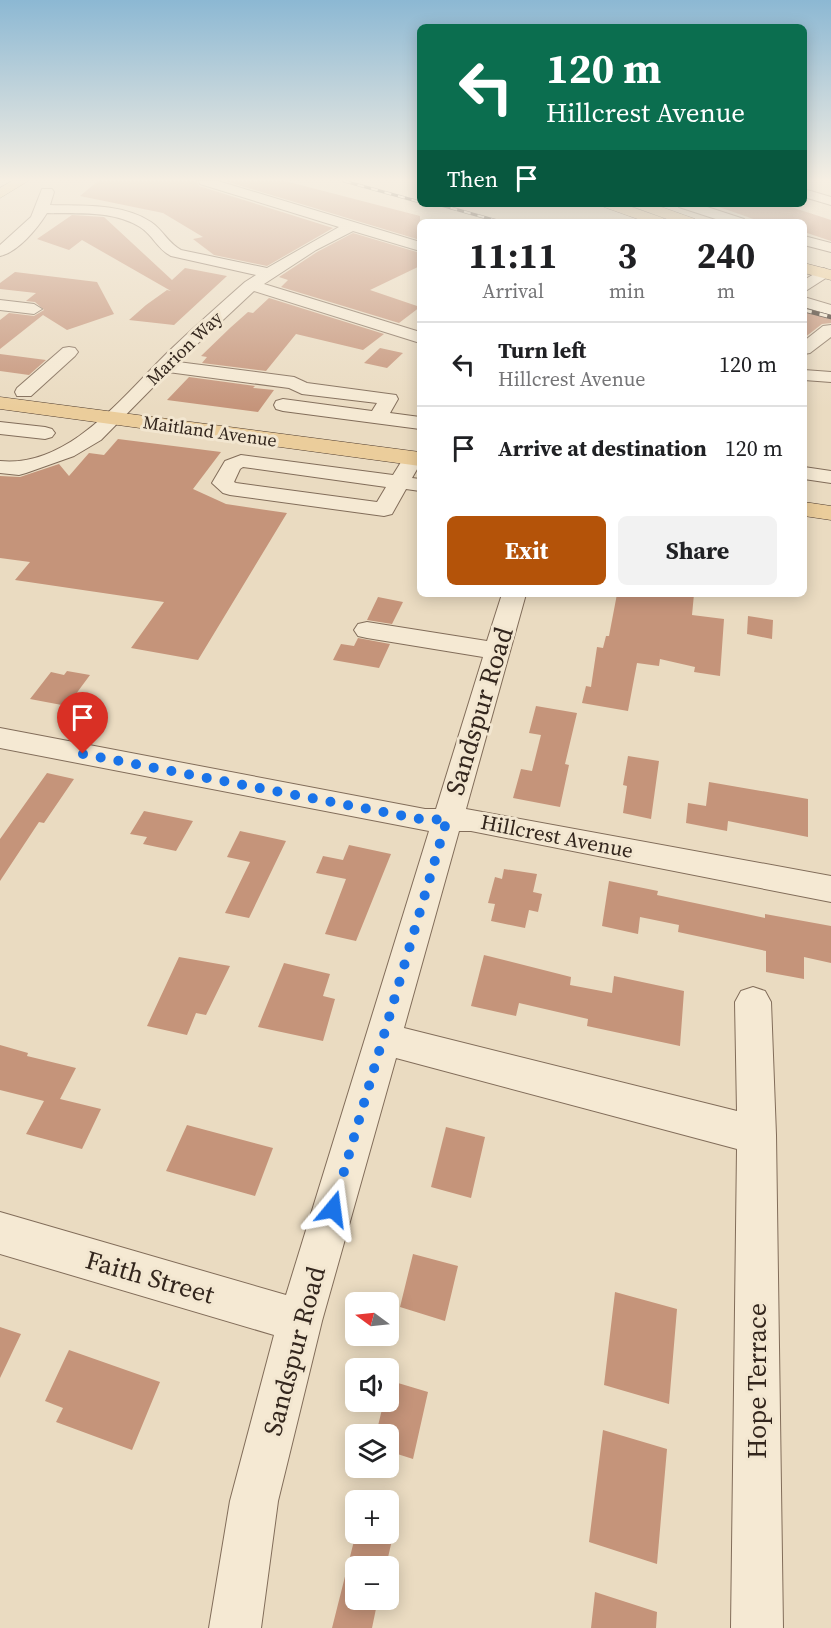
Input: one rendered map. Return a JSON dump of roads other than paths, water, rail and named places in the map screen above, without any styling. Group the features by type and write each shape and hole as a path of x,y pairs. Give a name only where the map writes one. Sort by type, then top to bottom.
{"main road":[{"path":"807,259 829,271"},
{"path":"807,268 829,271"},
{"name":"Maitland Avenue","path":"0,389 275,440 417,453"},
{"name":"Maitland Avenue","path":"0,403 118,412 386,439 417,453"},
{"path":"807,493 831,497"},
{"path":"807,509 831,513"}],"street":[{"path":"190,257 267,273"},
{"name":"Marion Way","path":"0,467 19,469 67,452 94,436 251,285 296,257"},
{"path":"807,285 829,271"},
{"path":"251,285 417,337"},
{"path":"807,303 831,310"},
{"path":"0,304 34,309"},
{"path":"807,347 829,330"},
{"path":"24,392 69,352"},
{"path":"165,366 294,383 302,388 389,399 386,439"},
{"path":"807,367 830,377"},
{"path":"807,375 830,377"},
{"path":"283,405 417,423"},
{"path":"32,452 40,453 60,446 118,412"},
{"path":"0,428 45,433"},
{"path":"259,463 275,440"},
{"path":"417,454 397,482 384,509 230,489 223,483 232,465 241,461 259,463 397,482 417,485"},
{"path":"807,459 831,461"},
{"path":"807,474 831,477"},
{"name":"Sandspur Road","path":"235,1628 254,1501 300,1321 513,597"},
{"path":"367,630 498,651"},
{"name":"Hillcrest Avenue","path":"0,738 425,820 471,820 831,889"},
{"name":"Hope Terrace","path":"753,1002 757,1135 757,1628"},
{"path":"384,1039 757,1135"},
{"name":"Faith Street","path":"0,1233 300,1321"}],"railway":[{"path":"807,311 831,317"}]}
